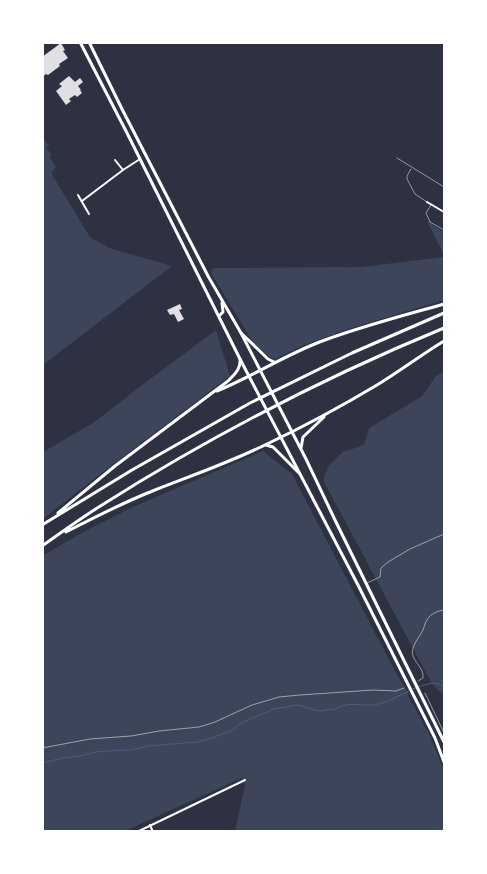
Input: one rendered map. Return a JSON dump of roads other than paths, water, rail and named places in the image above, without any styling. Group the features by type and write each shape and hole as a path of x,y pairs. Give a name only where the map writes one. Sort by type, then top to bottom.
{"main road":[{"path":"80,42 240,359 409,685 435,738 444,762"},
{"path":"89,42 205,269 301,448 366,584 422,693 444,742"},
{"path":"172,225 178,217"},
{"path":"197,273 205,269"},
{"path":"219,316 223,312 222,300"},
{"path":"214,392 230,386 275,362 324,341 444,304"},
{"path":"42,525 132,470 250,403 352,353 444,313"},
{"path":"42,546 100,506 153,474 290,398 363,363 444,328"},
{"path":"241,333 268,359 275,362"},
{"path":"54,538 123,503 214,468 281,438 379,384 444,342"},
{"path":"50,520 115,466 214,392 238,371 240,359"},
{"path":"301,448 303,437 329,413"},
{"path":"266,445 272,447 299,473"},
{"path":"359,587 366,584"}],"street":[{"path":"82,201 122,170 140,159"},
{"path":"115,160 122,170"},
{"path":"78,195 89,214"},
{"path":"427,202 444,212"},
{"path":"137,832 245,780"},
{"path":"150,825 153,832"}],"lane":[{"path":"397,158 444,187"},
{"path":"412,168 407,179 415,194 427,202"},
{"path":"431,204 426,213 429,220 444,230"},
{"path":"366,584 380,577 381,568 388,562 410,549 444,534"}],"waterway":[{"path":"413,689 433,683 444,687"},
{"path":"42,763 96,752 197,742 231,731 243,722 274,709 297,705 321,711 334,710 348,705 372,705 387,701 409,691"}]}
